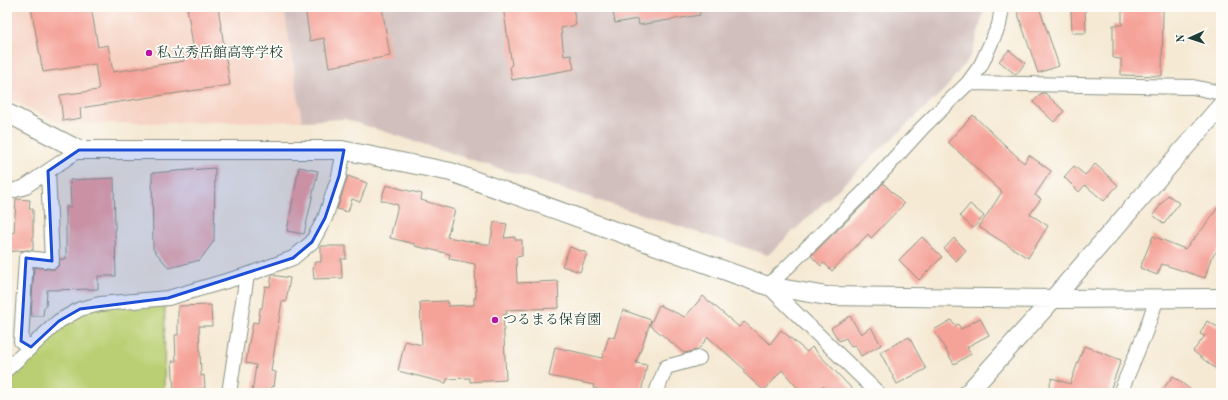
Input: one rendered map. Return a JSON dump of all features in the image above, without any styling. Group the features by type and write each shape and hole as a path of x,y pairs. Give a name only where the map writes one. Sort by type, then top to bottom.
{"street":[{"path":"768,286 863,193 923,127 968,83 981,65 999,25 1002,7"},
{"path":"968,83 1193,87 1221,93"},
{"path":"968,393 1053,299 1221,106"},
{"path":"7,113 79,150 344,150 451,172 768,286 827,296 1053,299 1221,298"},
{"path":"7,192 23,188 79,150"},
{"path":"7,369 59,321 80,309 100,304 168,298 248,274 293,258 312,242 325,218 339,176 344,150"},
{"path":"31,347 21,341 26,258 52,261 48,171"},
{"path":"229,393 248,274"},
{"path":"768,286 878,393"},
{"path":"1120,393 1145,333 1157,298"},
{"path":"656,393 666,367 699,358"}],"highlighted area":[{"path":"79,150 344,150 339,176 325,218 312,242 293,258 168,298 80,309 59,321 31,347 21,341 26,258 52,261 48,171"}],"shaded area":[{"name":"私立秀岳館高等学校","path":"7,7 284,7 302,121 63,124 7,98"},
{"path":"284,7 985,7 972,54 946,88 768,255 345,119 302,121"}],"green space":[{"path":"165,304 164,393 7,393 7,370 15,362 90,306"}],"building":[{"path":"31,7 91,7 98,47 108,45 113,72 184,61 183,54 194,52 187,7 218,7 230,85 80,108 81,118 63,121 60,95 99,90 95,64 43,72"},
{"path":"305,7 382,7 390,56 329,67 324,38 310,41"},
{"path":"503,7 573,7 576,25 561,28 564,56 571,55 574,69 512,80 510,66 512,65"},
{"path":"612,7 699,7 700,15 639,25 638,19 615,23"},
{"path":"1028,7 1039,7 1059,66 1038,73 1017,11"},
{"path":"1071,7 1085,7 1086,33 1072,33"},
{"path":"1140,7 1163,9 1162,76 1121,75 1121,59 1113,58 1113,25 1122,25 1122,9 1140,9"},
{"path":"1009,50 1025,63 1016,75 999,61"},
{"path":"1042,93 1045,93 1064,111 1054,122 1033,102"},
{"path":"973,115 1024,163 1029,155 1051,171 1035,195 1041,199 1030,214 1048,226 1028,258 979,227 1002,192 948,142"},
{"path":"1095,164 1118,185 1104,201 1085,185 1079,192 1064,177 1074,166 1085,175"},
{"path":"299,167 318,171 304,234 287,231"},
{"path":"215,168 214,241 200,260 169,268 153,249 152,173"},
{"path":"348,176 367,183 360,202 352,199 348,212 337,209"},
{"path":"114,178 116,276 98,276 98,289 47,290 46,307 44,307 43,316 31,316 34,267 55,269 59,265 60,259 66,259 66,207 71,207 70,180"},
{"path":"883,183 904,204 871,238 868,234 832,271 824,263 821,266 811,256 869,199"},
{"path":"386,185 422,194 421,200 455,210 447,237 490,245 494,222 507,224 504,238 515,237 515,240 522,240 522,256 516,257 517,283 558,281 559,308 506,310 507,314 503,315 506,380 470,382 470,378 447,379 446,383 398,371 405,341 422,345 420,302 448,301 448,306 474,305 474,298 476,298 475,264 449,259 450,254 415,246 415,244 390,238 398,205 381,200"},
{"path":"1168,195 1179,203 1164,224 1153,215"},
{"path":"16,199 30,200 29,209 33,209 33,250 7,252 7,233 14,233"},
{"path":"1221,203 1221,247 1211,258 1205,278 1162,264 1157,275 1140,268 1153,236 1185,249 1204,227"},
{"path":"970,204 984,216 973,228 960,216"},
{"path":"922,237 942,257 919,280 899,260"},
{"path":"954,238 966,250 956,261 944,249"},
{"path":"321,246 346,246 346,259 341,259 342,278 314,279 313,269 315,262 321,262"},
{"path":"570,247 587,253 580,272 562,266"},
{"path":"272,275 290,278 286,302 282,301 271,371 276,372 274,387 272,386 270,393 252,393 256,365 246,363 248,349 253,322 258,323 265,286 270,287"},
{"path":"703,296 739,327 744,322 770,344 781,330 807,352 812,347 856,393 830,393 823,386 815,393 802,393 782,370 764,391 743,372 745,370 708,337 698,350 684,353 650,325 659,305 685,317"},
{"path":"211,305 212,326 199,326 201,376 204,375 205,388 194,389 194,393 174,393 172,361 176,361 175,335 178,335 178,306"},
{"path":"623,310 651,320 636,363 647,365 641,393 614,393 593,388 594,385 549,376 555,347 602,358 609,336 614,338"},
{"path":"850,316 861,334 871,327 881,345 861,356 855,345 851,347 846,338 839,341 831,328"},
{"path":"980,318 989,335 967,347 971,354 954,364 934,330 951,320 955,326 958,324 961,329"},
{"path":"1207,321 1221,329 1221,373 1193,351 1205,336 1200,334"},
{"path":"909,337 926,369 897,384 880,352"},
{"path":"1084,346 1121,360 1109,393 1047,393 1052,378 1070,384"},
{"path":"1173,376 1195,393 1160,393"}],"place":[{"name":"私立秀岳館高等学校","path":"149,53"},
{"name":"つるまる保育園","path":"495,320"}]}
